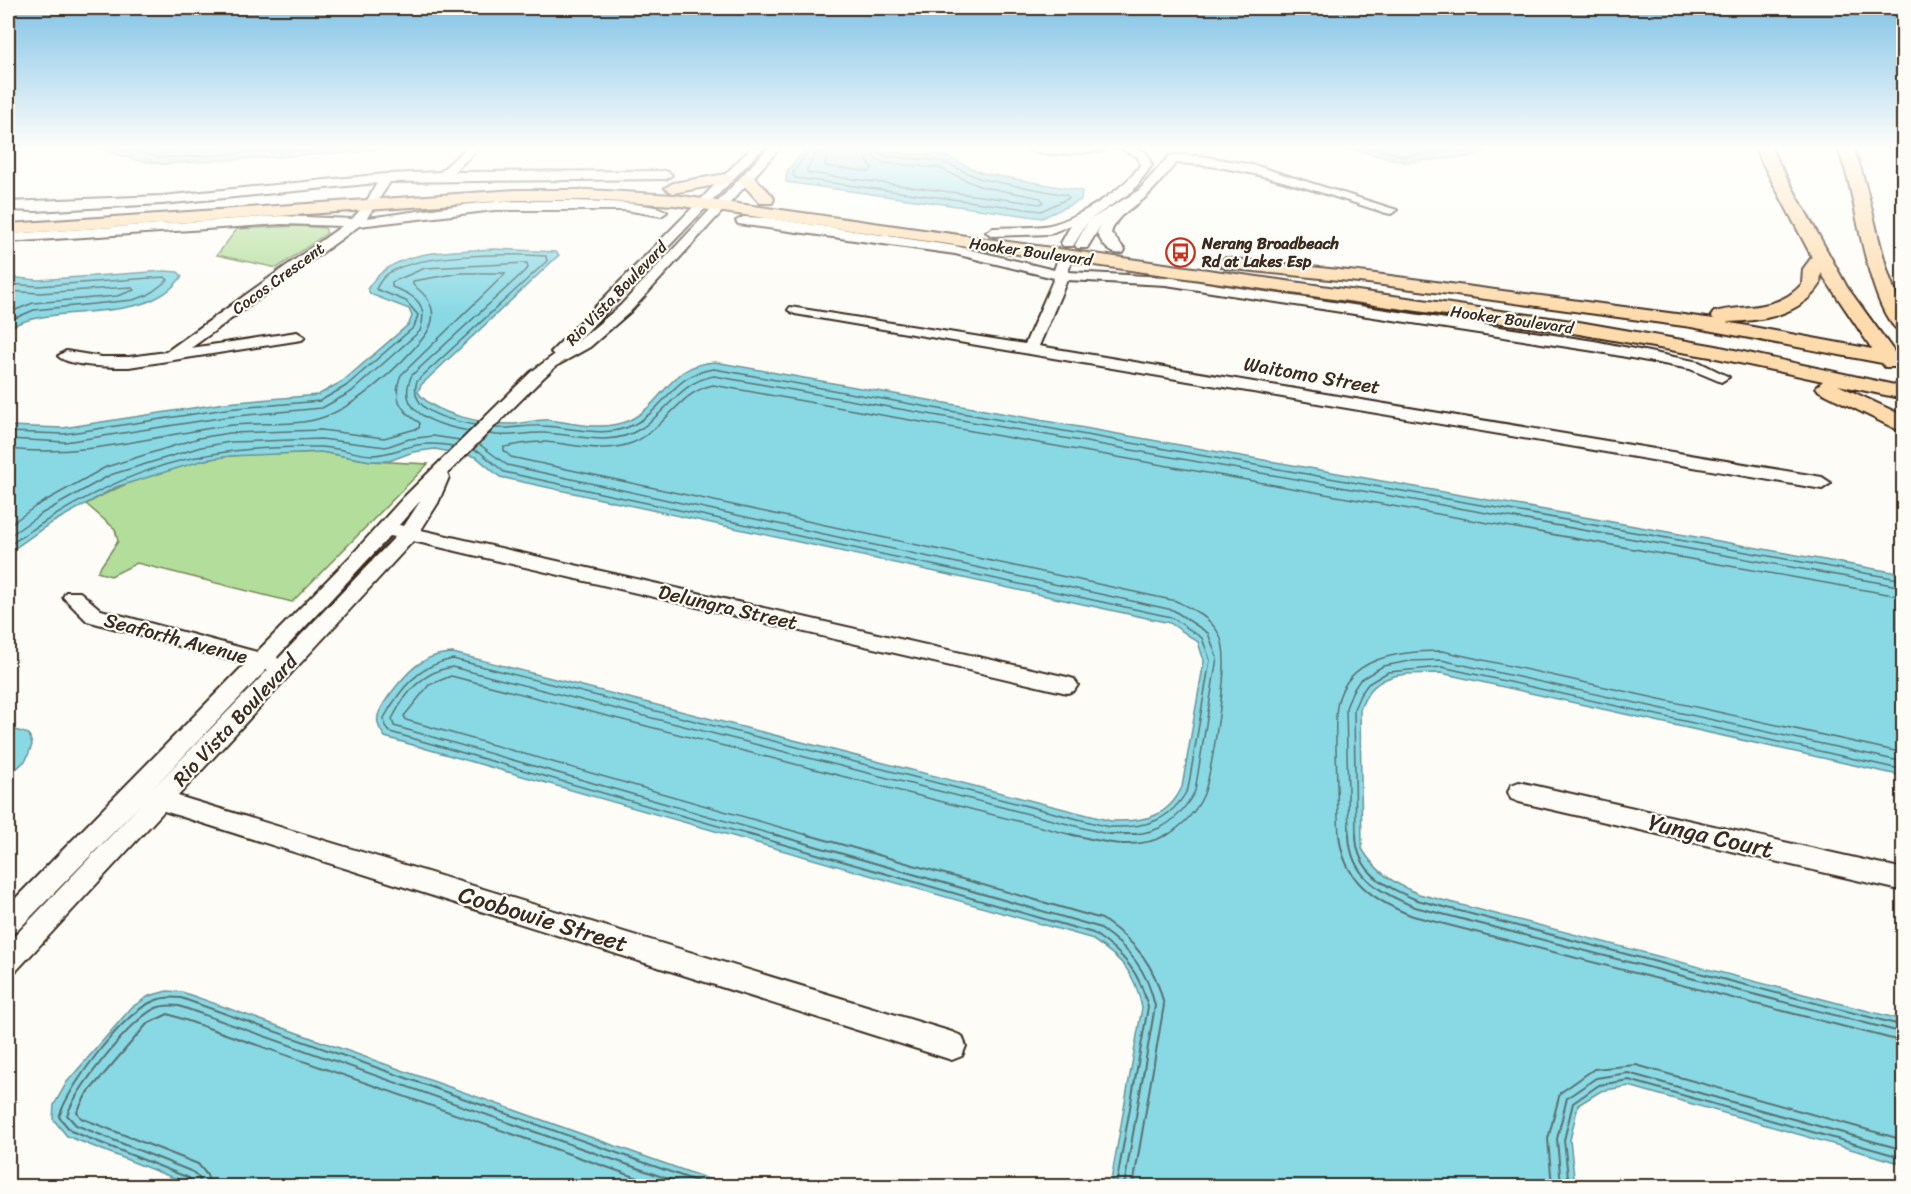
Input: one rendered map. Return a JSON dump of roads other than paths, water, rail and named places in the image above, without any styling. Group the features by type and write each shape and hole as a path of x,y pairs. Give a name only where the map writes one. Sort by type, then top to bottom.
{"main road":[{"name":"Hooker Boulevard","path":"8,219 232,203"},
{"name":"Hooker Boulevard","path":"8,229 272,203"},
{"name":"Hooker Boulevard","path":"768,203 1042,252 1118,250 1274,267 1595,308 1736,328 1896,362"},
{"name":"Hooker Boulevard","path":"792,203 993,232 1073,250 1570,327 1716,352 1904,393"},
{"path":"1792,203 1847,303 1896,362 1904,379"},
{"path":"1863,203 1887,301 1904,327"},
{"path":"1595,308 1715,316 1765,312 1785,306 1801,297 1811,285 1812,269 1822,257"},
{"path":"1274,267 1681,333 1904,379"},
{"path":"1887,301 1904,312"},
{"path":"1716,352 1827,388 1877,410 1904,426"}],"street":[{"name":"Hooker Boulevard","path":"8,206 35,207 113,203"},
{"name":"Cocos Crescent","path":"170,356 355,223 371,203"},
{"name":"Rio Vista Boulevard","path":"8,923 388,529 410,501 711,203"},
{"name":"Rio Vista Boulevard","path":"551,363 585,344 604,328 712,203"},
{"path":"993,232 1049,230 1106,203"},
{"path":"1073,250 1094,223 1128,203"},
{"path":"1369,203 1391,210"},
{"path":"8,238 282,220 355,223 495,206 625,206 661,212"},
{"path":"1118,250 1108,242 1104,233 1108,222 1119,209"},
{"path":"1029,350 1059,275 1069,271 1075,225 1093,210"},
{"name":"Hooker Boulevard","path":"743,221 766,222 955,250 1059,275 1166,281 1594,346 1695,365 1721,377"},
{"path":"1042,252 1059,275"},
{"name":"Waitomo Street","path":"795,310 1822,483"},
{"name":"Cocos Crescent","path":"66,356 102,362 129,362 297,337"},
{"name":"Rio Vista Boulevard","path":"8,961 409,534 429,502 444,468"},
{"name":"Delungra Street","path":"388,529 1067,686"},
{"name":"Seaforth Avenue","path":"73,597 94,616 285,667"},
{"name":"Coobowie Street","path":"134,792 952,1046"},
{"name":"Yunga Court","path":"1518,792 1904,880"}],"water":[{"path":"933,203 1075,203 1042,218"},
{"path":"494,249 556,252 559,255 421,385 418,392 425,400 435,407 460,417 511,424 548,420 589,426 620,424 642,413 668,385 687,370 700,364 715,362 1903,574 1903,776 1441,673 1403,675 1382,681 1373,687 1360,710 1362,849 1380,871 1401,886 1419,894 1903,1020 1903,1164 1629,1086 1601,1091 1578,1105 1570,1140 1575,1186 1110,1186 1142,1008 1131,975 1118,959 1090,938 385,737 378,722 378,716 385,702 410,671 429,658 453,653 1111,821 1144,819 1170,806 1182,787 1204,661 1198,642 1170,623 500,477 476,457 435,449 413,452 389,461 371,461 321,452 230,456 204,460 116,487 48,525 8,553 8,426 63,428 225,403 318,395 343,381 409,324 412,316 409,309 370,294 368,288 379,275 392,265 425,254"},
{"path":"178,272 182,276 166,292 147,302 125,308 52,315 8,328 8,277 38,280"},
{"path":"8,728 29,734 32,745 26,760 8,776"},
{"path":"167,991 182,992 728,1186 194,1186 67,1136 53,1119 54,1105 67,1082 132,1007 149,996"}],"place":[{"name":"Nerang Broadbeach Rd at Lakes Esp","path":"1181,252"}]}
